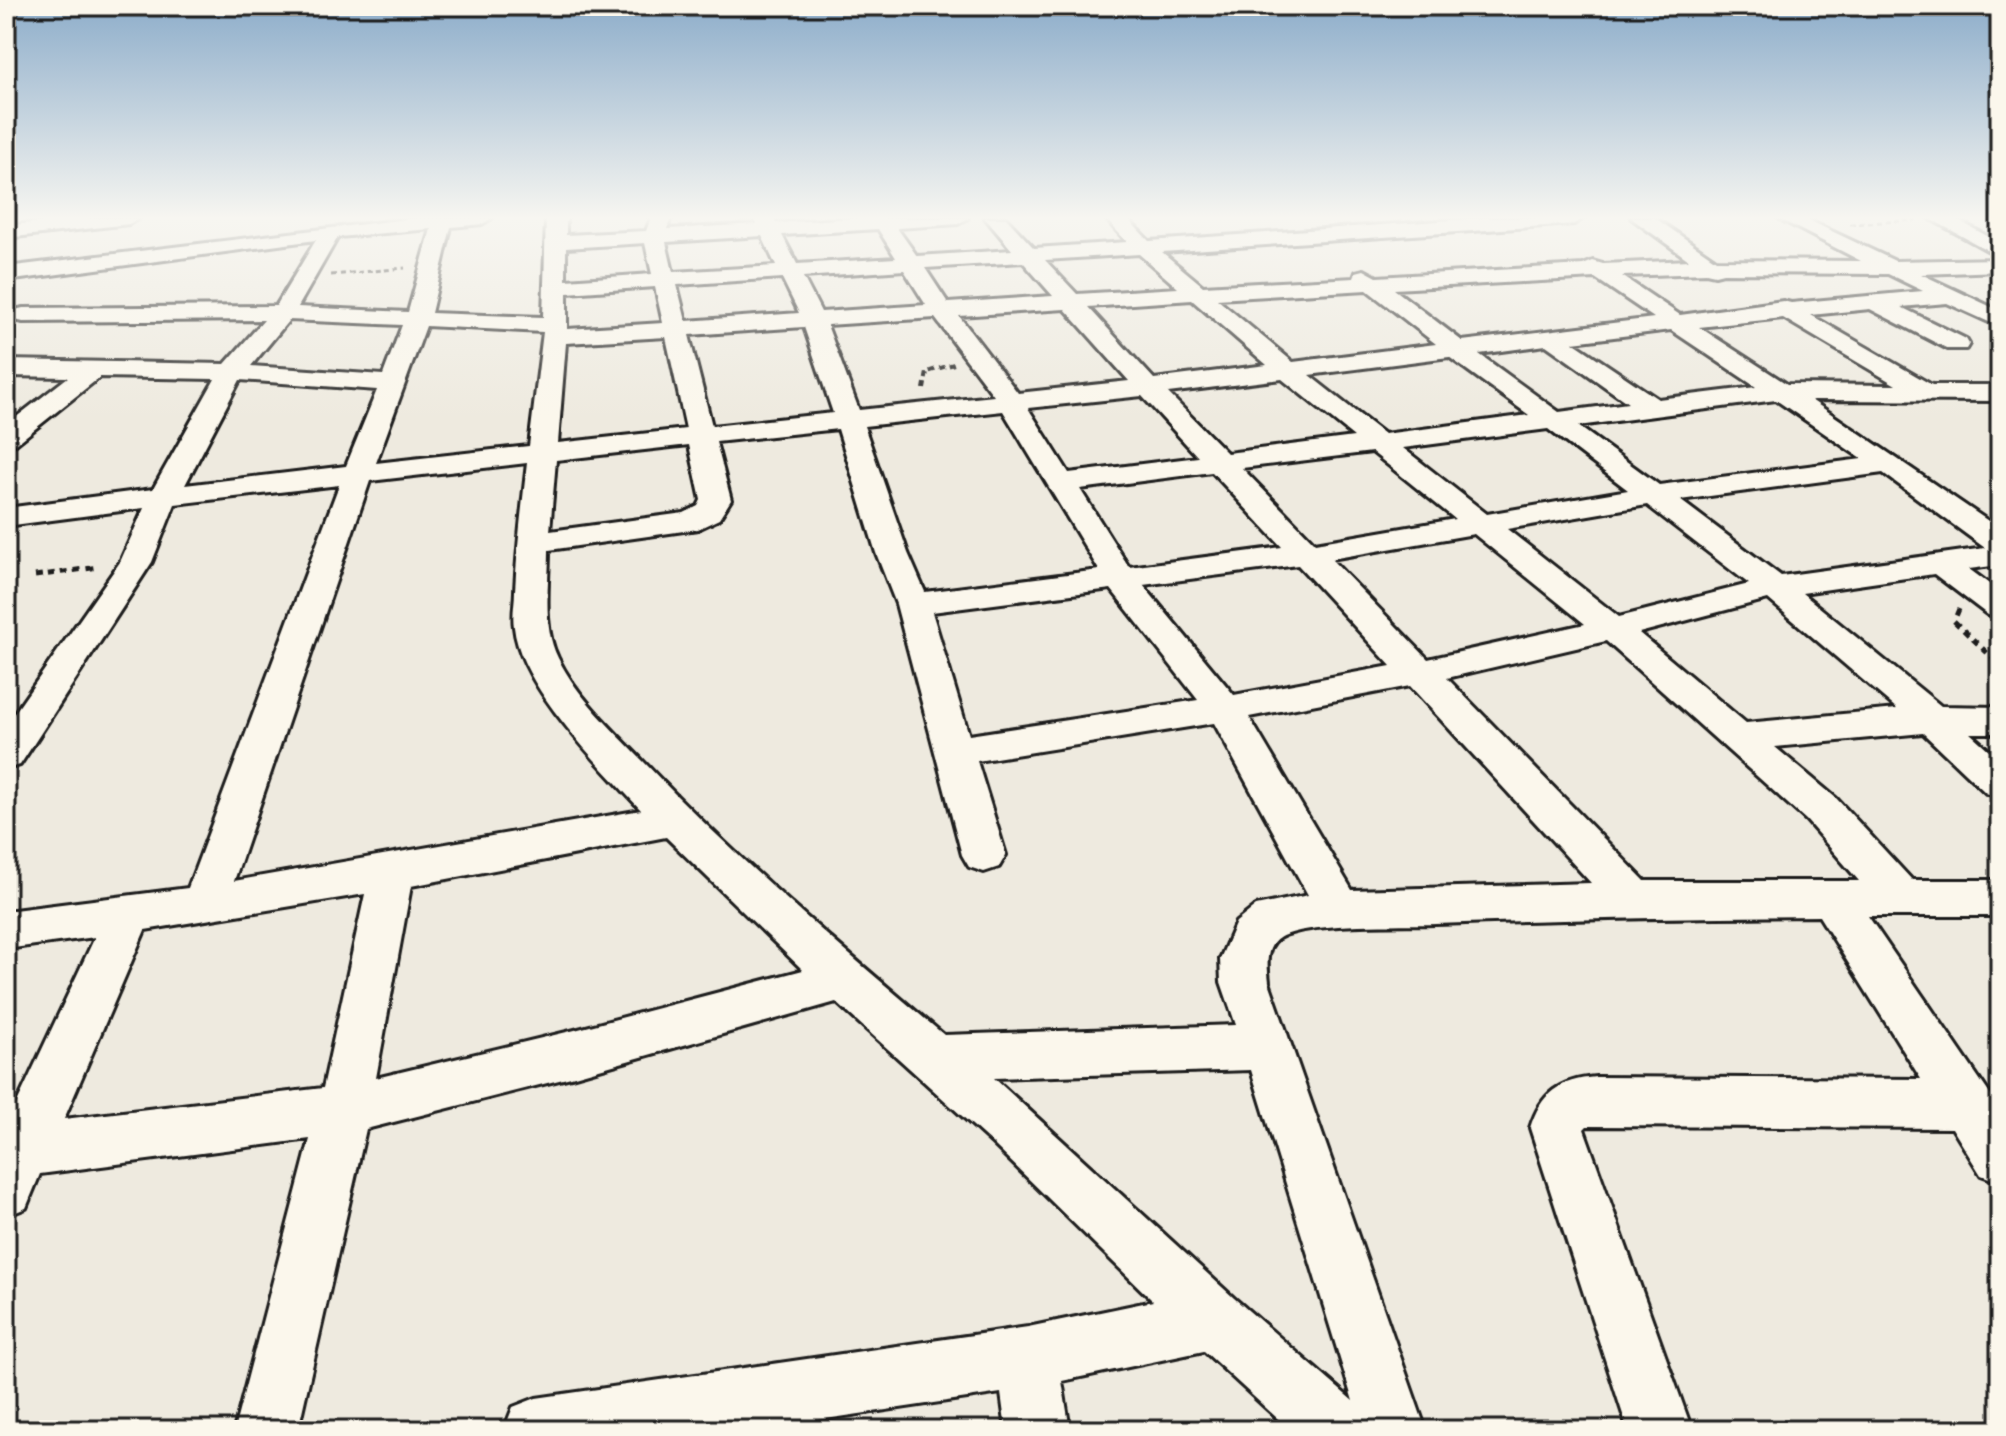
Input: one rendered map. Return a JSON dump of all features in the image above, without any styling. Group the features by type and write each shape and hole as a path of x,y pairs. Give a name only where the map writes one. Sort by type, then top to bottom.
{"street":[{"path":"14,321 59,285"},
{"path":"6,755 136,562 164,496 232,372 283,313 299,285"},
{"path":"204,904 428,285"},
{"path":"556,285 545,455 533,543 531,627 539,656 554,682 599,739 674,820 844,979 1012,1126 1213,1319 1338,1430"},
{"path":"555,316 649,285"},
{"path":"533,543 687,522 704,517 713,509 716,500 703,436 665,285"},
{"path":"797,285 814,321 892,553 913,604 984,855"},
{"path":"924,285 1010,401 1120,578 1225,709 1339,909"},
{"path":"1056,285 1220,464 1634,899"},
{"path":"1189,285 1288,371 1613,629 1821,809 1901,898"},
{"path":"14,321 283,313 416,321 555,316 677,330 1353,285"},
{"path":"1374,285 1776,587 1935,719 2000,783"},
{"path":"1619,285 1889,464 2000,544"},
{"path":"1742,285 1925,391"},
{"path":"1928,285 2000,320"},
{"path":"6,517 358,473 545,455 848,418 1288,371 1786,310 1950,296"},
{"path":"1872,301 1957,344"},
{"path":"1553,339 1650,406"},
{"path":"6,368 232,372 393,383"},
{"path":"6,438 93,370"},
{"path":"1059,483 1779,392 2000,393"},
{"path":"913,604 1305,554 1652,495 1889,464"},
{"path":"954,751 1225,709 1418,673 1613,629 1776,587 2000,555"},
{"path":"1940,563 1986,609"},
{"path":"1737,737 1935,719 2000,720"},
{"path":"6,930 128,916 391,874 674,820"},
{"path":"266,1430 344,1110 391,874"},
{"path":"1394,1430 1245,982 1243,959 1252,935 1272,919 1339,909 1634,899 2000,898"},
{"path":"1832,899 2000,1155"},
{"path":"12,1164 128,916"},
{"path":"12,1164 344,1110 571,1054 844,979"},
{"path":"935,1058 1068,1051 1269,1047"},
{"path":"1660,1430 1557,1128 1559,1118 1566,1110 1579,1102 1596,1101 1965,1104"},
{"path":"536,1430 685,1420 1028,1358 1213,1319"},
{"path":"1028,1358 1038,1430"}],"path":[{"path":"922,410 927,372 943,365 983,361"},
{"path":"35,576 136,562"},
{"path":"1986,609 1959,609 1954,621 2000,665"}]}
